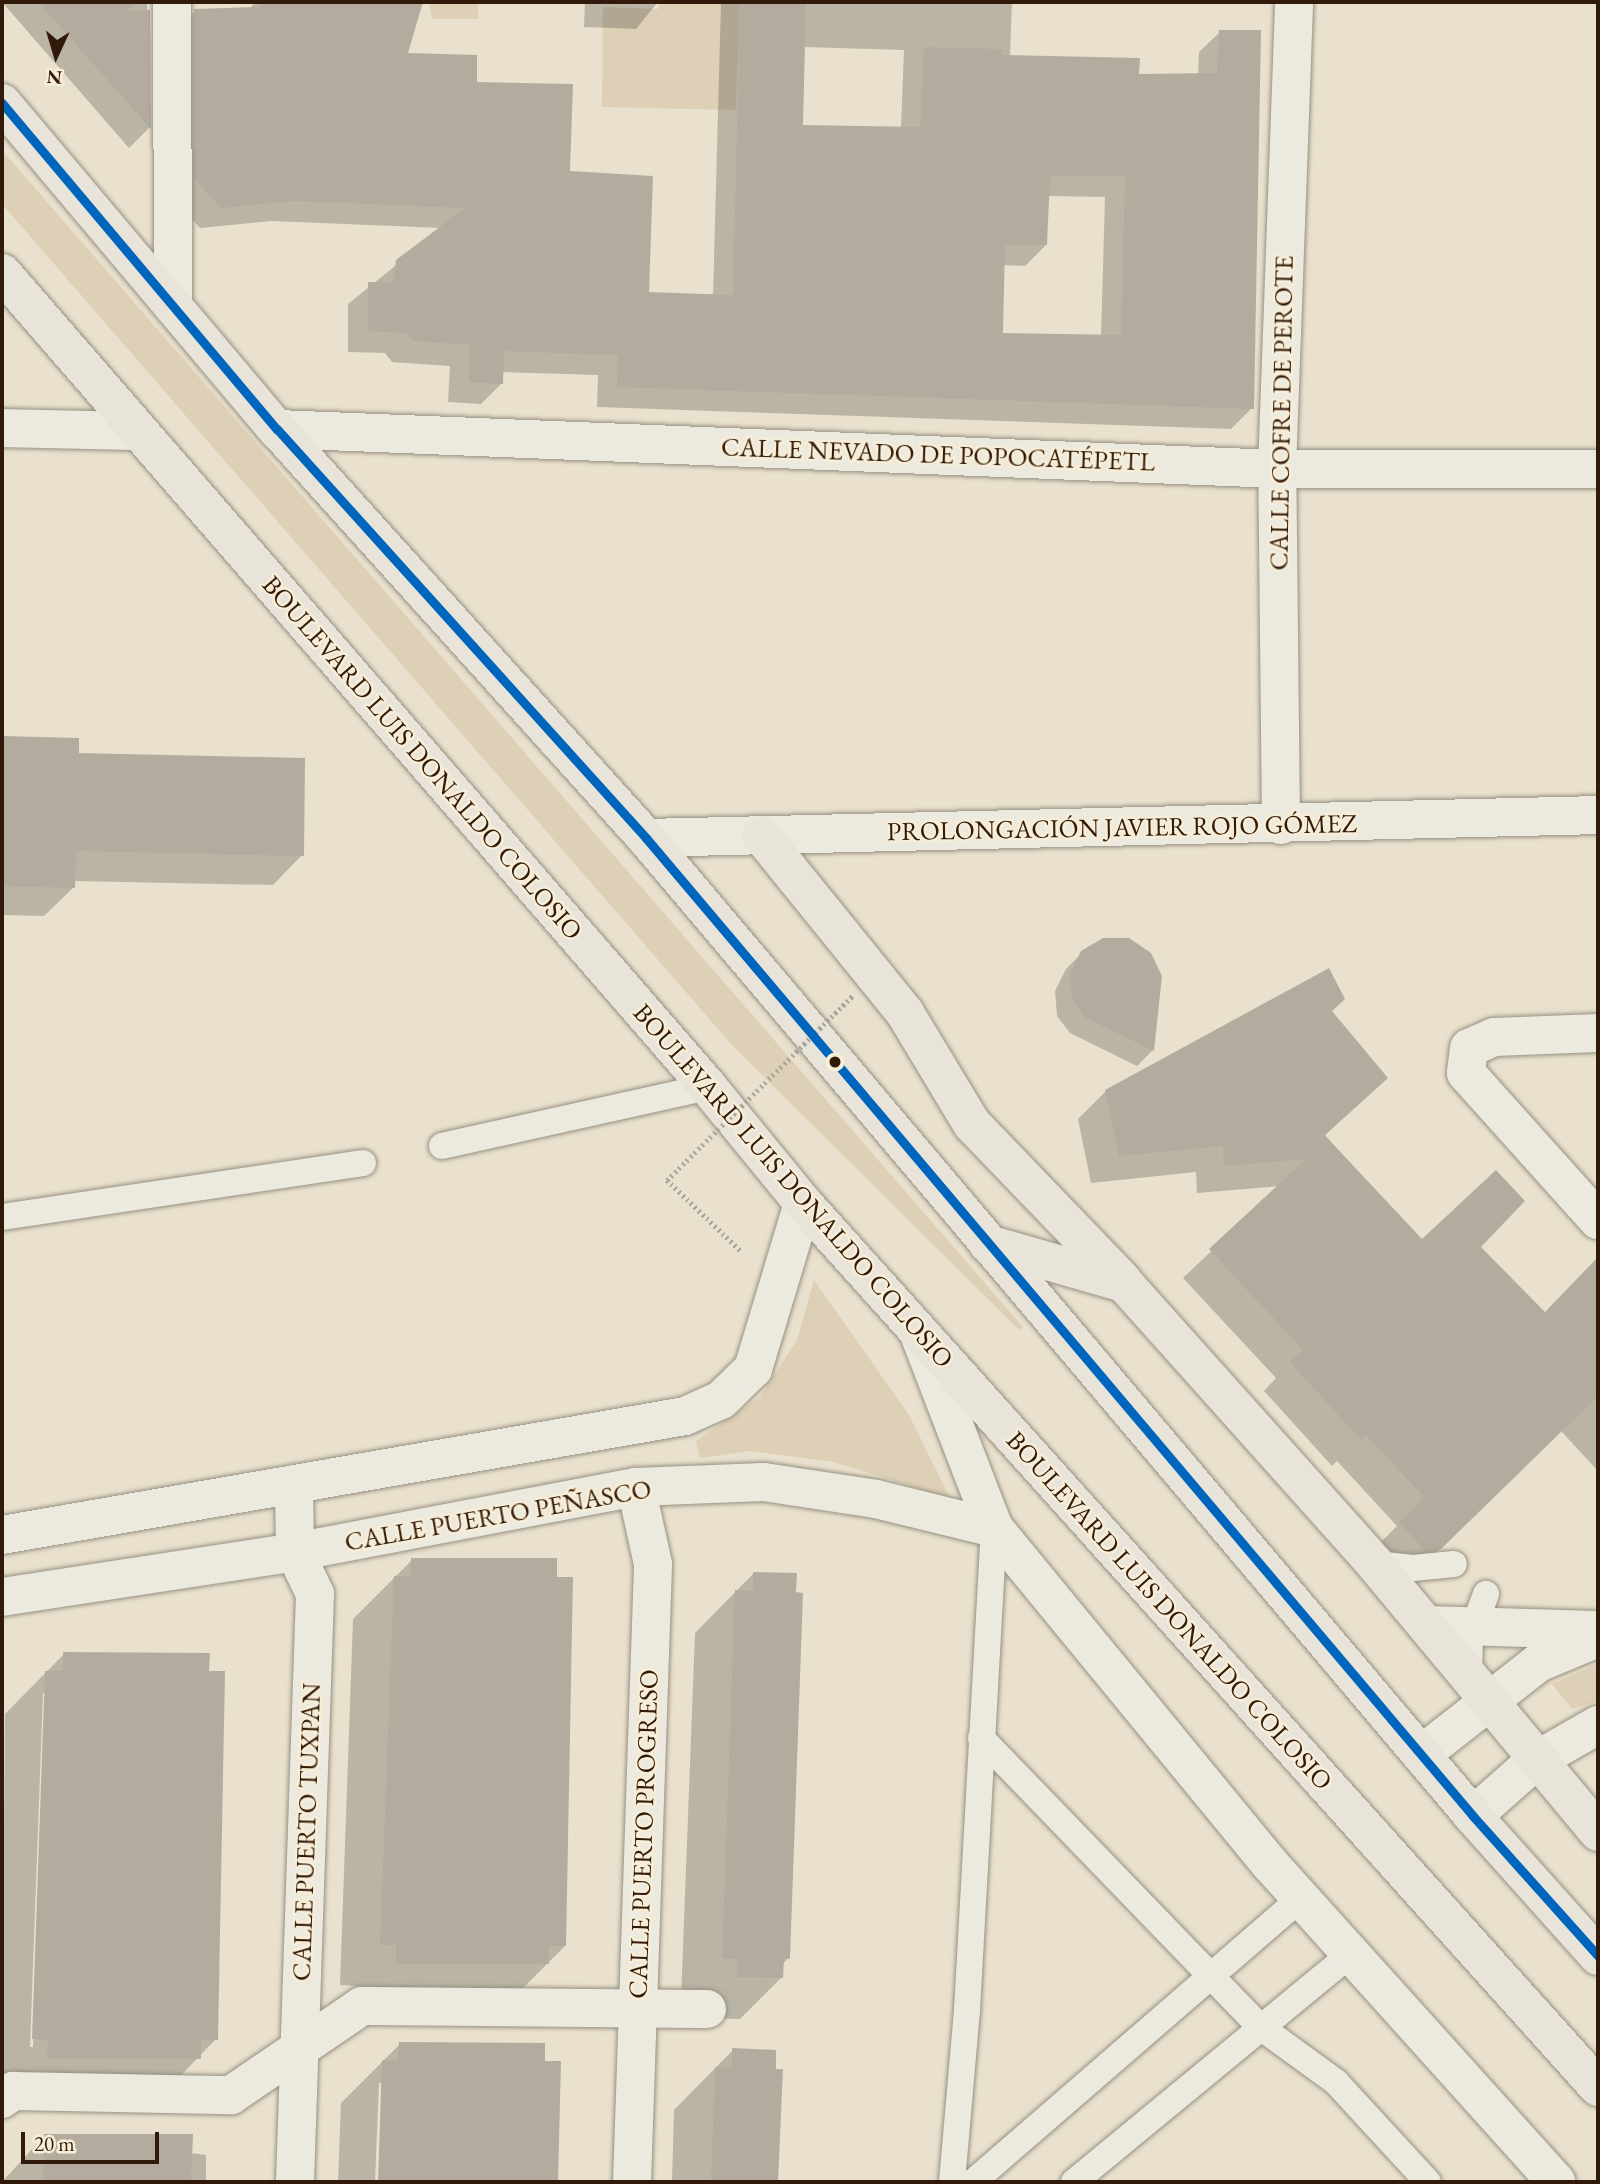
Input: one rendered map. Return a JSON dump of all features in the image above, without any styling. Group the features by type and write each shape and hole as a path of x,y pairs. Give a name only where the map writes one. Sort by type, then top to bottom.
{"main road":[{"path":"2,103 277,429 646,838 1473,1816 1598,1956"},
{"name":"BOULEVARD LUIS DONALDO COLOSIO","path":"2,273 708,1087 803,1203 1598,2087"},
{"path":"761,835 905,1013 972,1124 1124,1283 1375,1564 1535,1761 1598,1832"},
{"path":"988,1244 1124,1283"}],"street":[{"path":"172,2 173,306"},
{"name":"CALLE COFRE DE PEROTE","path":"1281,825 1277,468 1294,2"},
{"path":"2,428 138,431"},
{"name":"CALLE NEVADO DE POPOCATÉPETL","path":"277,429 1277,468 1598,469"},
{"name":"PROLONGACIÓN JAVIER ROJO GÓMEZ","path":"646,838 1281,825 1598,815"},
{"path":"1598,1033 1494,1037 1469,1048 1466,1073 1598,1220"},
{"path":"2,1535 685,1416 721,1400 753,1369 803,1203"},
{"path":"919,1332 994,1528 1301,1898 1556,2182"},
{"name":"CALLE PUERTO PEÑASCO","path":"2,1597 295,1552 636,1487 764,1482 876,1499 994,1528"},
{"name":"CALLE PUERTO TUXPAN","path":"294,1486 295,1552 315,1594 295,2182"},
{"name":"CALLE PUERTO PROGRESO","path":"632,2182 653,1564 636,1487"},
{"path":"1426,1625 1472,1629 1598,1630"},
{"path":"1422,1754 1479,1689 1598,1638"},
{"path":"1473,1816 1535,1761 1598,1725"},
{"path":"2,2099 13,2091 232,2095 362,2006 707,2009"}],"lane":[{"path":"442,1146 708,1087"},
{"path":"2,1217 363,1163"},
{"path":"952,2182 967,2010 994,1528"},
{"path":"1375,1564 1413,1569 1454,1564"},
{"path":"1479,1689 1472,1629 1486,1594"},
{"path":"981,1738 1259,2026 1336,2082 1428,2182"},
{"path":"973,2182 1301,1898"},
{"path":"1074,2182 1259,2026 1351,1954"}],"path":[{"path":"719,1231 667,1180 852,996"}],"shaded area":[{"path":"429,2 478,2 478,19 432,19"},
{"path":"659,2 740,2 736,110 602,107 603,7 658,9"},
{"path":"2,150 1023,1327 1019,1330 731,1044 2,204"},
{"path":"814,1280 909,1415 950,1498 834,1462 750,1451 700,1458 696,1441 760,1397 797,1340"},
{"path":"1598,1664 1598,1701 1572,1709 1552,1684"}],"building":[{"path":"38,2 138,2 127,11 150,10 151,129"},
{"path":"263,2 423,2 408,53 477,55 477,82 573,84 570,171 653,176 649,292 733,295 740,2 806,2 803,125 920,127 924,47 1001,49 1001,55 1140,58 1139,74 1217,73 1219,30 1261,30 1254,409 617,387 618,355 504,351 503,384 469,382 470,345 413,341 406,333 368,331 368,282 393,283 396,260 465,208 294,201 221,208 194,178 194,9 260,7","holes":["1050,176 1125,176 1121,335 1003,333 1005,245 1047,245"]},
{"path":"2,736 79,738 79,753 305,758 304,856 76,851 75,888 2,886"},
{"path":"1103,938 1129,938 1151,953 1162,976 1154,1051 1085,1017 1072,999 1070,974 1081,951"},
{"path":"1329,968 1345,999 1332,1011 1388,1078 1325,1135 1332,1143 1422,1239 1496,1170 1525,1201 1481,1247 1545,1312 1598,1257 1598,1396 1441,1549 1425,1551 1399,1522 1424,1497 1366,1435 1361,1440 1290,1362 1303,1350 1209,1249 1306,1159 1224,1166 1223,1146 1119,1156 1105,1090"},
{"path":"411,1558 557,1558 557,1577 573,1577 566,1946 549,1946 549,1964 396,1964 396,1945 380,1945 394,1576 411,1577"},
{"path":"753,1572 797,1573 796,1592 803,1593 790,1959 784,1958 783,1978 737,1977 738,1959 722,1959 735,1590 753,1591"},
{"path":"63,1652 210,1653 209,1671 225,1671 218,2040 201,2040 201,2059 47,2058 48,2040 32,2039 45,1671 63,1671"},
{"path":"399,2042 545,2043 545,2061 561,2061 558,2182 378,2182 382,2060 398,2061"},
{"path":"732,2048 776,2050 776,2069 783,2069 778,2182 711,2182 715,2067 732,2068"},
{"path":"44,2134 193,2134 191,2182 43,2182"}],"transit line":[{"path":"2,103 277,429 646,838 1473,1816 1598,1956"}]}
